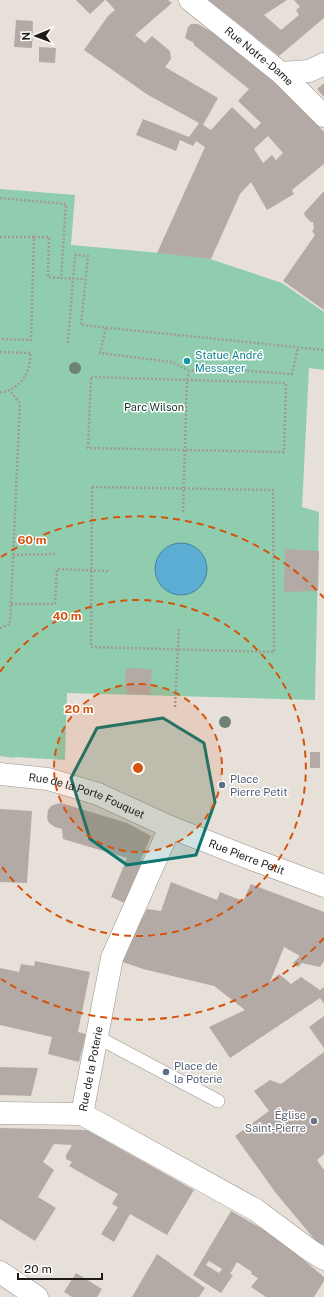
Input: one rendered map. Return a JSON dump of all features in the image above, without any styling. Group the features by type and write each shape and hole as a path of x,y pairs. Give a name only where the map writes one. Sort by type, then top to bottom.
{"street":[{"name":"Rue Notre-Dame","path":"190,0 281,73 324,116"},
{"path":"281,73 309,71 324,64"},
{"name":"Rue de la Porte Fouquet","path":"0,774 48,779 98,794 170,827"},
{"name":"Rue Pierre Petit","path":"170,827 324,886"},
{"name":"Rue de la Poterie","path":"170,827 112,958 82,1114 256,1210 324,1259"},
{"path":"0,1113 82,1114"},
{"path":"0,1272 37,1297"}],"lane":[{"path":"97,1037 218,1101"}],"path":[{"path":"0,198 66,204 61,278"},
{"path":"0,236 49,237 48,277 86,279"},
{"path":"0,339 31,340 34,237"},
{"path":"68,343 75,255 88,256 81,325 324,350"},
{"path":"106,328 100,353 172,362 189,371 207,368 292,374 298,347"},
{"path":"0,352 31,353 28,369 21,382 9,390 0,392"},
{"path":"182,512 187,380 189,371"},
{"path":"91,377 187,380 286,383 284,452 88,448 91,377"},
{"path":"0,628 10,624 20,403 9,390"},
{"path":"92,487 273,490 274,652 91,647 92,570 92,487"},
{"path":"13,555 55,554"},
{"path":"11,604 55,604 57,569 109,571"},
{"path":"175,707 179,627"}],"highlighted area":[{"path":"163,718 204,743 215,802 196,855 127,865 90,839 71,778 97,728"}],"green space":[{"name":"Parc Wilson","path":"0,189 75,195 71,245 183,255 210,259 282,283 324,312 324,370 309,368 302,507 319,512 315,700 67,693 65,760 0,756"}],"water":[{"path":"176,543 186,543 200,550 207,564 207,574 200,588 186,595 176,595 166,591 159,584 155,574 155,564 159,554 166,547"}],"building":[{"path":"76,0 105,0 90,14"},
{"path":"106,0 168,0 172,3 135,35 145,43 152,36 170,51 171,59 165,67 218,98 203,125 211,130 232,107 255,129 261,123 238,101 249,89 194,45 194,43 185,38 188,27 191,24 198,24 224,39 289,93 324,132 324,164 292,190 294,194 267,210 251,182 240,194 211,259 157,253 205,147 196,141 193,146 180,140 176,151 136,135 143,119 189,137 199,123 148,95 84,50 108,16 115,10","holes":["268,136 283,153 276,160 272,155 263,163 254,149"]},
{"path":"208,0 287,0 264,15 281,30 299,15 296,10 300,7 294,0 324,0 324,18 279,56"},
{"path":"16,20 33,21 32,48 14,47"},
{"path":"39,47 56,48 55,63 39,62"},
{"path":"324,83 324,97 317,89"},
{"path":"324,191 324,310 283,281 315,235 312,231 314,229 313,222 305,216 304,213"},
{"path":"285,549 319,551 318,591 284,592"},
{"path":"126,668 152,669 150,695 127,694 127,689 125,689"},
{"path":"310,752 320,752 320,768 310,768"},
{"path":"61,803 127,823 151,836 141,860 146,862 129,905 111,897 127,858 63,839 62,829 49,823 47,818 48,810 51,806"},
{"path":"0,809 32,811 27,883 0,882"},
{"path":"171,882 217,900 220,892 243,901 251,884 324,912 324,961 320,967 302,963 298,967 293,963 300,956 284,947 270,982 279,974 291,984 301,977 320,990 324,987 324,1004 320,998 230,1058 209,1027 245,1010 214,986 143,969 120,961 147,909 161,911"},
{"path":"35,961 90,972 78,1032 86,1034 79,1062 48,1054 52,1037 0,1025 0,968 19,972 21,964 34,966"},
{"path":"324,1016 324,1048 309,1027"},
{"path":"324,1052 324,1154 317,1160 324,1169 324,1246 320,1246 275,1192 235,1136 269,1111 254,1091 270,1080 281,1084"},
{"path":"0,1067 38,1068 31,1096 0,1095"},
{"path":"0,1128 87,1130 194,1190 167,1235 130,1214 114,1242 101,1234 118,1207 112,1204 118,1194 69,1166 72,1162 66,1159 66,1155 72,1145 54,1144 43,1162 54,1170 38,1197 56,1208 35,1241 0,1219"},
{"path":"231,1211 275,1236 324,1277 324,1281 314,1297 266,1297 251,1287 258,1278 237,1262 230,1274 233,1275 221,1293 193,1275","holes":["209,1261 222,1269 219,1273 206,1265"]},
{"path":"157,1254 205,1288 199,1297 132,1297"},
{"path":"76,1273 102,1289 97,1297 72,1297 64,1292"}],"place":[{"name":"Statue André Messager","path":"187,361"},
{"name":"Place Pierre Petit","path":"222,785"},
{"name":"Place de la Poterie","path":"166,1072"},
{"name":"Église Saint-Pierre","path":"314,1121"}]}
